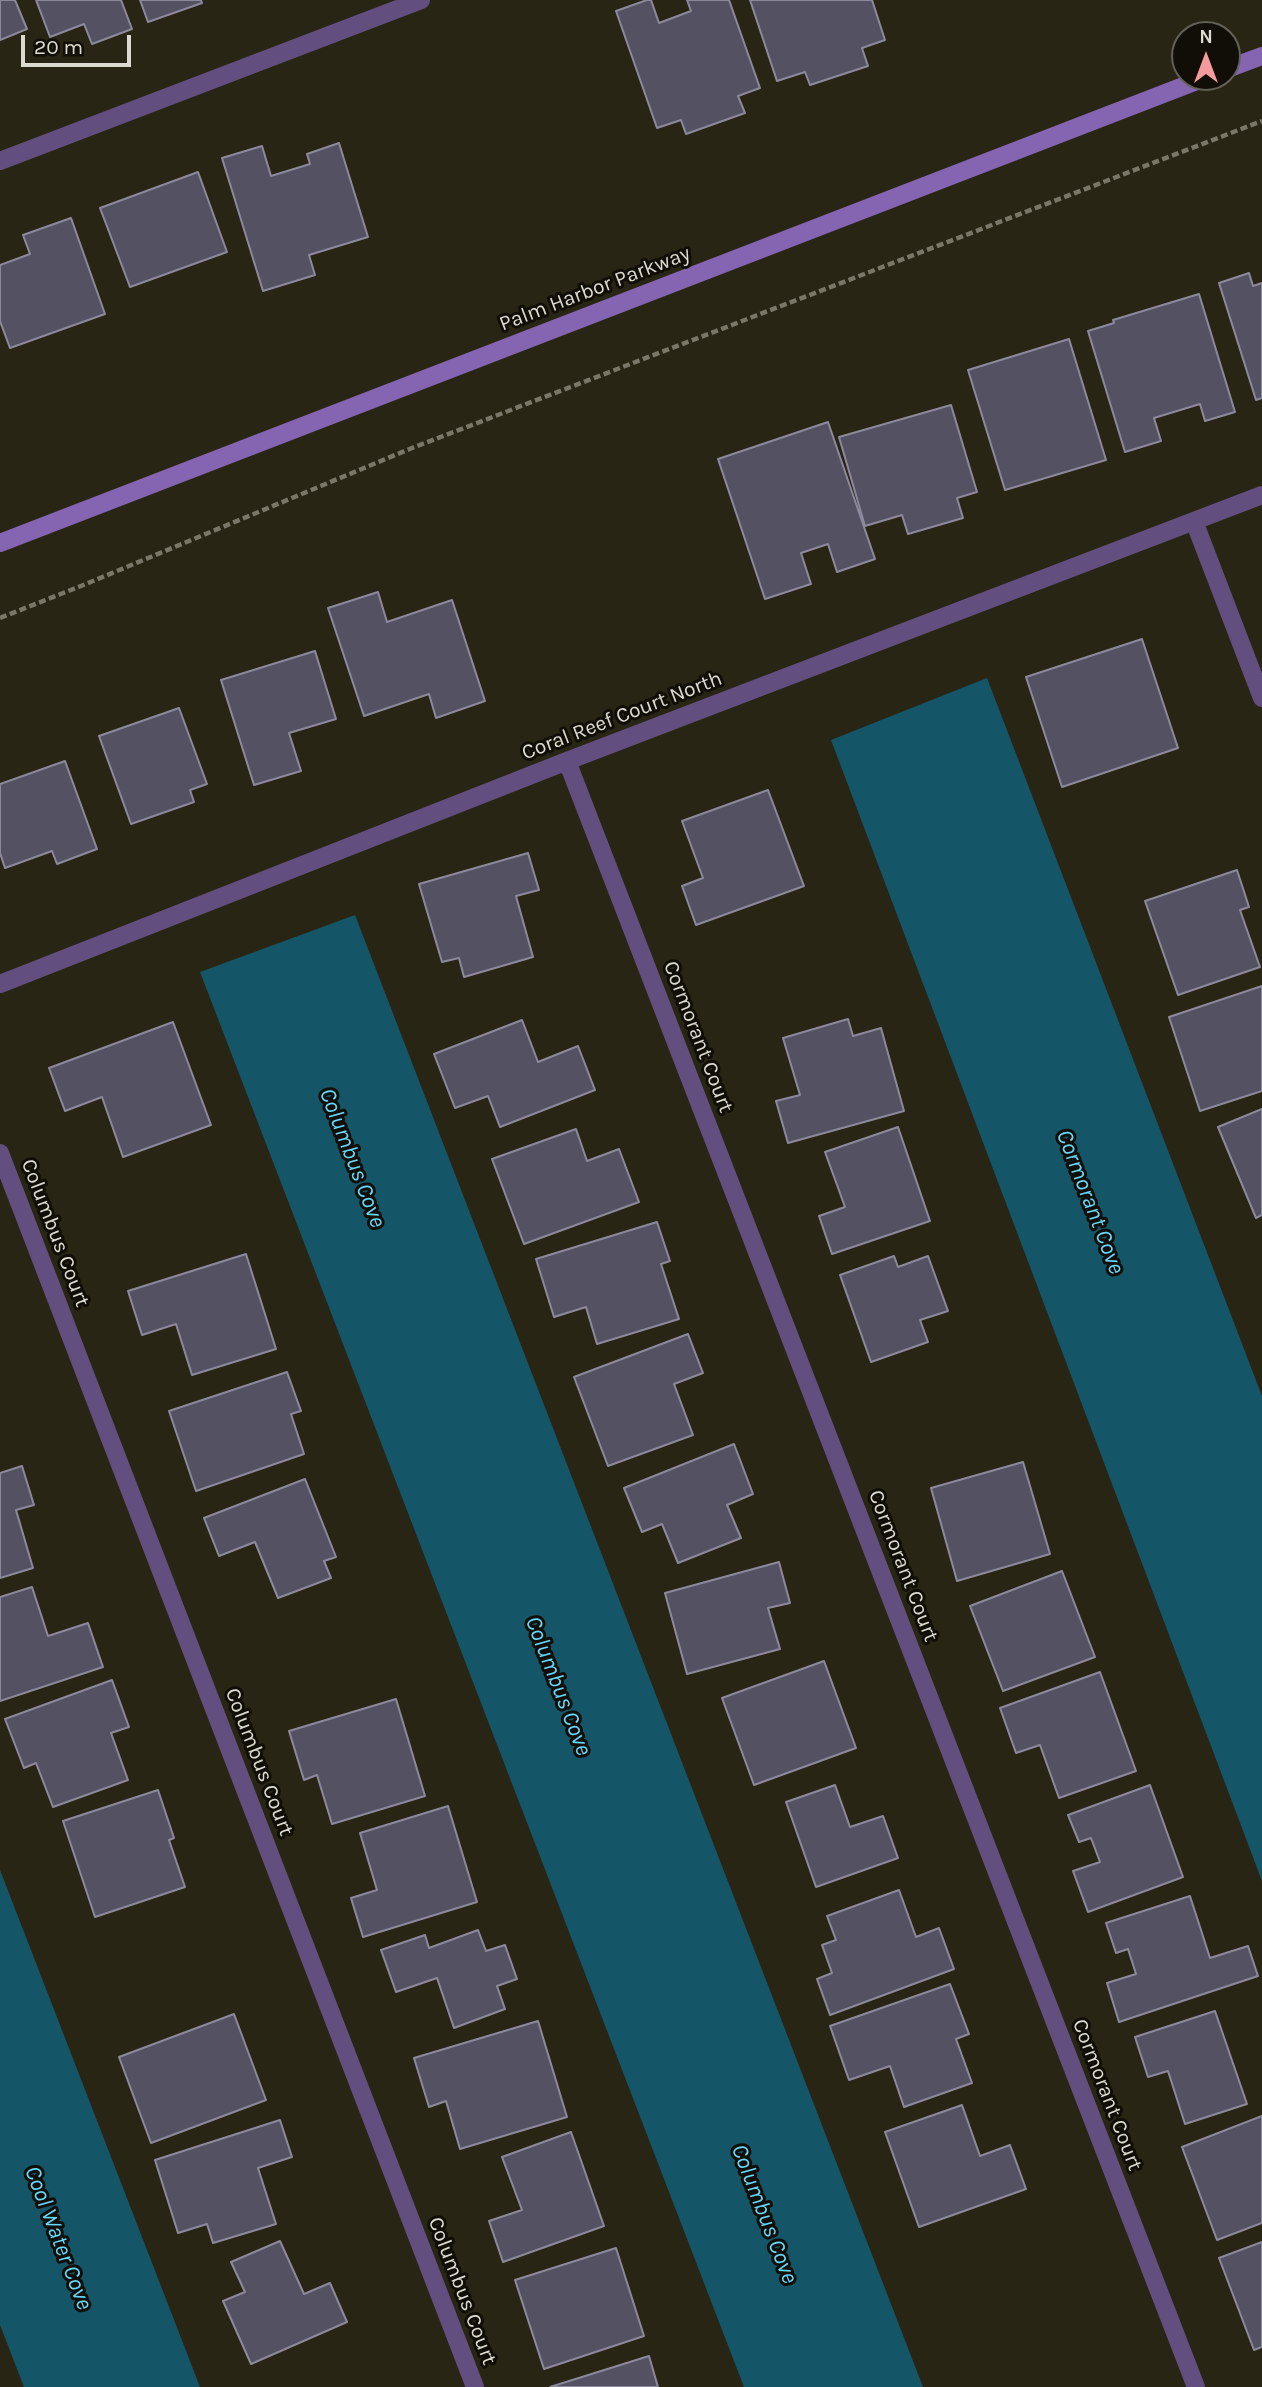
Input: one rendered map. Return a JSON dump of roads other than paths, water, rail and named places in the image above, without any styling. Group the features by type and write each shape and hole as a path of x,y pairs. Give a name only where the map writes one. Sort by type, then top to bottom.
{"street":[{"path":"0,161 421,0"},
{"path":"1241,64 1262,56"},
{"name":"Palm Harbor Parkway","path":"0,542 1171,91"},
{"name":"Coral Reef Court North","path":"0,984 567,761 1262,495"},
{"path":"1194,522 1262,698"},
{"name":"Cormorant Court","path":"567,761 1196,2387"},
{"name":"Columbus Court","path":"0,1153 475,2387"}],"water":[{"name":"Cormorant Cove","path":"987,678 1262,1396 1262,1881 831,740"},
{"name":"Columbus Cove","path":"355,915 923,2387 744,2387 200,972"},
{"name":"Cool Water Cove","path":"0,1870 200,2387 24,2387 0,2325"}]}
